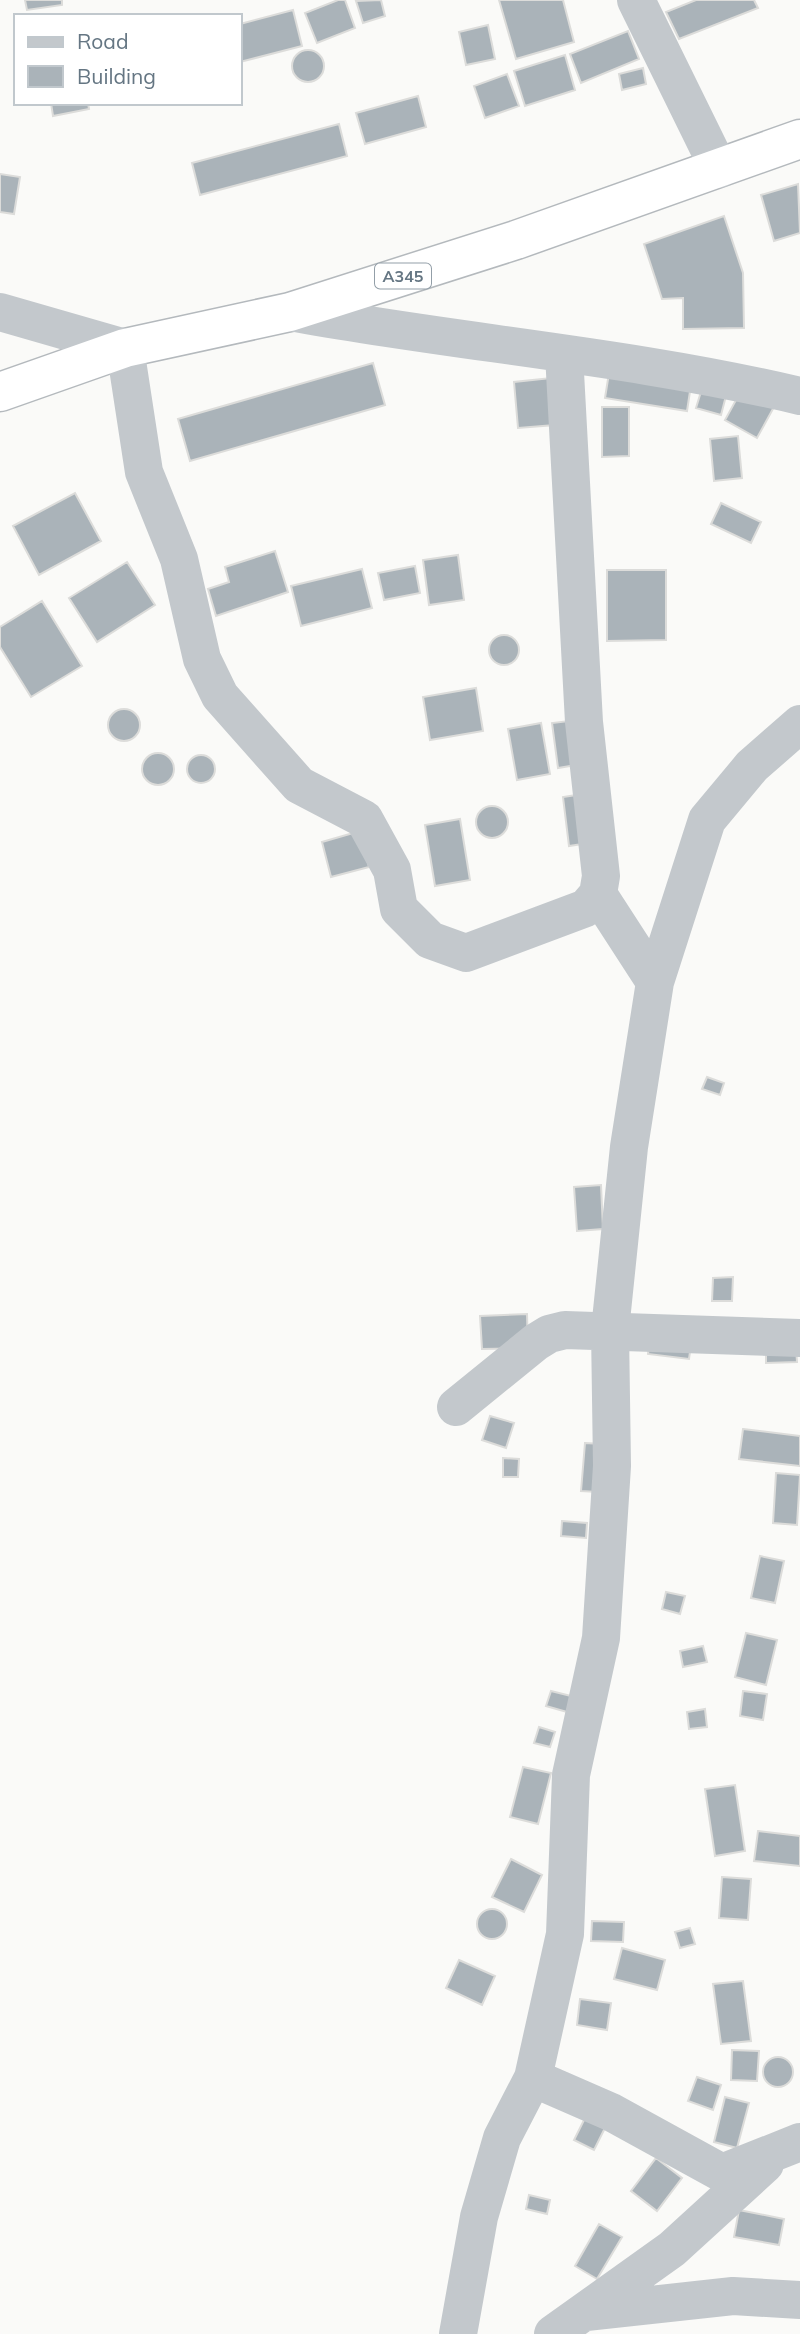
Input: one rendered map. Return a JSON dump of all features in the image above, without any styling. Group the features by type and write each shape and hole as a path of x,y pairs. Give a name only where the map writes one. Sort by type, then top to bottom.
{"highway":[{"name":"A345","path":"0,392 125,348 290,312 516,240 800,139"}],"street":[{"path":"636,0 719,169"},
{"path":"0,312 125,348 144,472 178,559 202,659 220,696 299,785 364,819 392,870 399,909 429,940 466,953 586,908 598,894 601,876 584,722 564,354"},
{"path":"290,312 398,332 564,354 739,382 800,396"},
{"path":"458,2334 479,2217 502,2138 534,2078 565,1934 572,1775 601,1638 612,1466 610,1330 629,1147 655,982 707,820 752,766 800,724"},
{"path":"598,894 655,982"},
{"path":"456,1407 549,1334 565,1330 800,1338"},
{"path":"534,2078 611,2112 722,2173 788,2148"},
{"path":"553,2334 672,2249 788,2148"},
{"path":"585,2312 733,2296 800,2300"}],"building":[{"path":"25,0 62,0 62,5 27,10"},
{"path":"338,0 345,0 355,28 317,43 305,13"},
{"path":"381,0 385,16 363,23 356,1"},
{"path":"499,0 563,0 574,42 516,59"},
{"path":"696,0 754,0 758,8 679,39 666,12"},
{"path":"293,10 302,46 242,61 242,23"},
{"path":"488,25 495,59 466,65 459,32"},
{"path":"628,31 639,59 581,83 570,54"},
{"path":"308,50 319,55 324,66 319,77 308,82 297,77 292,66 297,55"},
{"path":"565,55 575,90 525,106 514,71"},
{"path":"643,68 646,84 622,90 619,74"},
{"path":"507,74 519,106 485,118 474,86"},
{"path":"418,96 426,127 365,144 356,113"},
{"path":"51,105 88,105 89,109 53,116"},
{"path":"339,124 347,156 200,195 192,163"},
{"path":"0,174 20,177 14,214 0,212"},
{"path":"798,184 800,233 774,241 761,195"},
{"path":"724,216 743,273 744,328 683,329 683,298 662,299 644,244"},
{"path":"373,363 385,405 190,461 178,419"},
{"path":"609,373 691,385 687,411 605,398"},
{"path":"551,378 555,425 518,428 514,382"},
{"path":"703,385 727,392 721,415 696,408"},
{"path":"742,389 774,407 757,438 725,420"},
{"path":"602,407 629,407 629,456 602,457"},
{"path":"738,436 742,478 714,481 710,439"},
{"path":"75,493 101,541 39,575 13,526"},
{"path":"721,503 761,522 751,543 711,524"},
{"path":"275,551 288,592 216,616 208,589 229,582 225,567"},
{"path":"458,555 464,600 429,605 423,560"},
{"path":"127,562 155,605 97,642 69,598"},
{"path":"415,566 420,593 384,600 378,573"},
{"path":"362,569 372,608 301,626 291,586"},
{"path":"607,570 666,570 666,640 607,641"},
{"path":"42,601 82,666 31,697 0,647 0,627"},
{"path":"504,635 515,639 519,650 515,661 504,665 493,661 489,650 493,639"},
{"path":"476,688 483,731 430,740 423,697"},
{"path":"124,709 135,714 140,725 135,736 124,741 113,736 108,725 113,714"},
{"path":"577,720 582,764 558,768 552,723"},
{"path":"541,723 550,774 517,780 508,729"},
{"path":"158,753 169,758 174,769 169,780 158,785 147,780 142,769 147,758"},
{"path":"201,755 211,759 215,769 211,779 201,783 191,779 187,769 191,759"},
{"path":"583,794 589,843 569,846 563,797"},
{"path":"492,806 503,811 508,822 503,833 492,838 481,833 476,822 481,811"},
{"path":"460,819 470,880 435,886 425,825"},
{"path":"360,831 369,867 331,877 322,842"},
{"path":"707,1077 724,1083 720,1095 702,1089"},
{"path":"601,1185 603,1229 577,1231 574,1187"},
{"path":"733,1277 732,1301 712,1301 713,1278"},
{"path":"527,1314 528,1348 482,1349 480,1316"},
{"path":"650,1339 691,1345 689,1359 648,1354"},
{"path":"766,1347 796,1347 797,1362 766,1363"},
{"path":"490,1416 514,1423 506,1448 482,1440"},
{"path":"743,1429 800,1436 800,1466 739,1459"},
{"path":"585,1443 602,1444 598,1492 581,1491"},
{"path":"503,1458 519,1459 518,1477 503,1477"},
{"path":"776,1473 800,1475 797,1525 773,1523"},
{"path":"562,1521 587,1523 586,1538 561,1536"},
{"path":"760,1556 784,1561 775,1603 751,1598"},
{"path":"666,1592 685,1596 680,1614 662,1609"},
{"path":"746,1633 777,1640 766,1685 735,1677"},
{"path":"703,1646 707,1662 683,1667 680,1651"},
{"path":"551,1691 571,1696 567,1712 546,1706"},
{"path":"743,1691 767,1694 763,1720 740,1716"},
{"path":"705,1709 707,1727 689,1729 687,1712"},
{"path":"539,1727 555,1732 550,1747 534,1743"},
{"path":"523,1767 551,1773 538,1824 510,1817"},
{"path":"735,1785 745,1851 715,1856 705,1789"},
{"path":"758,1831 800,1836 800,1866 754,1861"},
{"path":"511,1859 542,1875 524,1912 492,1897"},
{"path":"722,1877 751,1879 748,1920 719,1918"},
{"path":"492,1909 503,1913 507,1924 503,1935 492,1939 481,1935 477,1924 481,1913"},
{"path":"592,1921 624,1922 623,1942 591,1941"},
{"path":"690,1928 695,1944 680,1948 675,1932"},
{"path":"622,1948 665,1960 657,1990 614,1979"},
{"path":"459,1960 495,1976 482,2005 446,1988"},
{"path":"743,1981 751,2041 721,2044 713,1984"},
{"path":"580,1999 611,2003 607,2030 577,2025"},
{"path":"732,2050 759,2051 757,2081 731,2080"},
{"path":"778,2057 789,2061 793,2072 789,2083 778,2087 767,2083 763,2072 767,2061"},
{"path":"697,2077 721,2085 713,2110 688,2101"},
{"path":"725,2097 749,2103 737,2148 714,2142"},
{"path":"585,2118 605,2128 594,2150 574,2140"},
{"path":"656,2158 682,2178 657,2211 631,2191"},
{"path":"529,2195 550,2200 547,2214 526,2209"},
{"path":"739,2210 784,2219 779,2245 734,2237"},
{"path":"599,2224 622,2237 597,2279 575,2266"}]}
